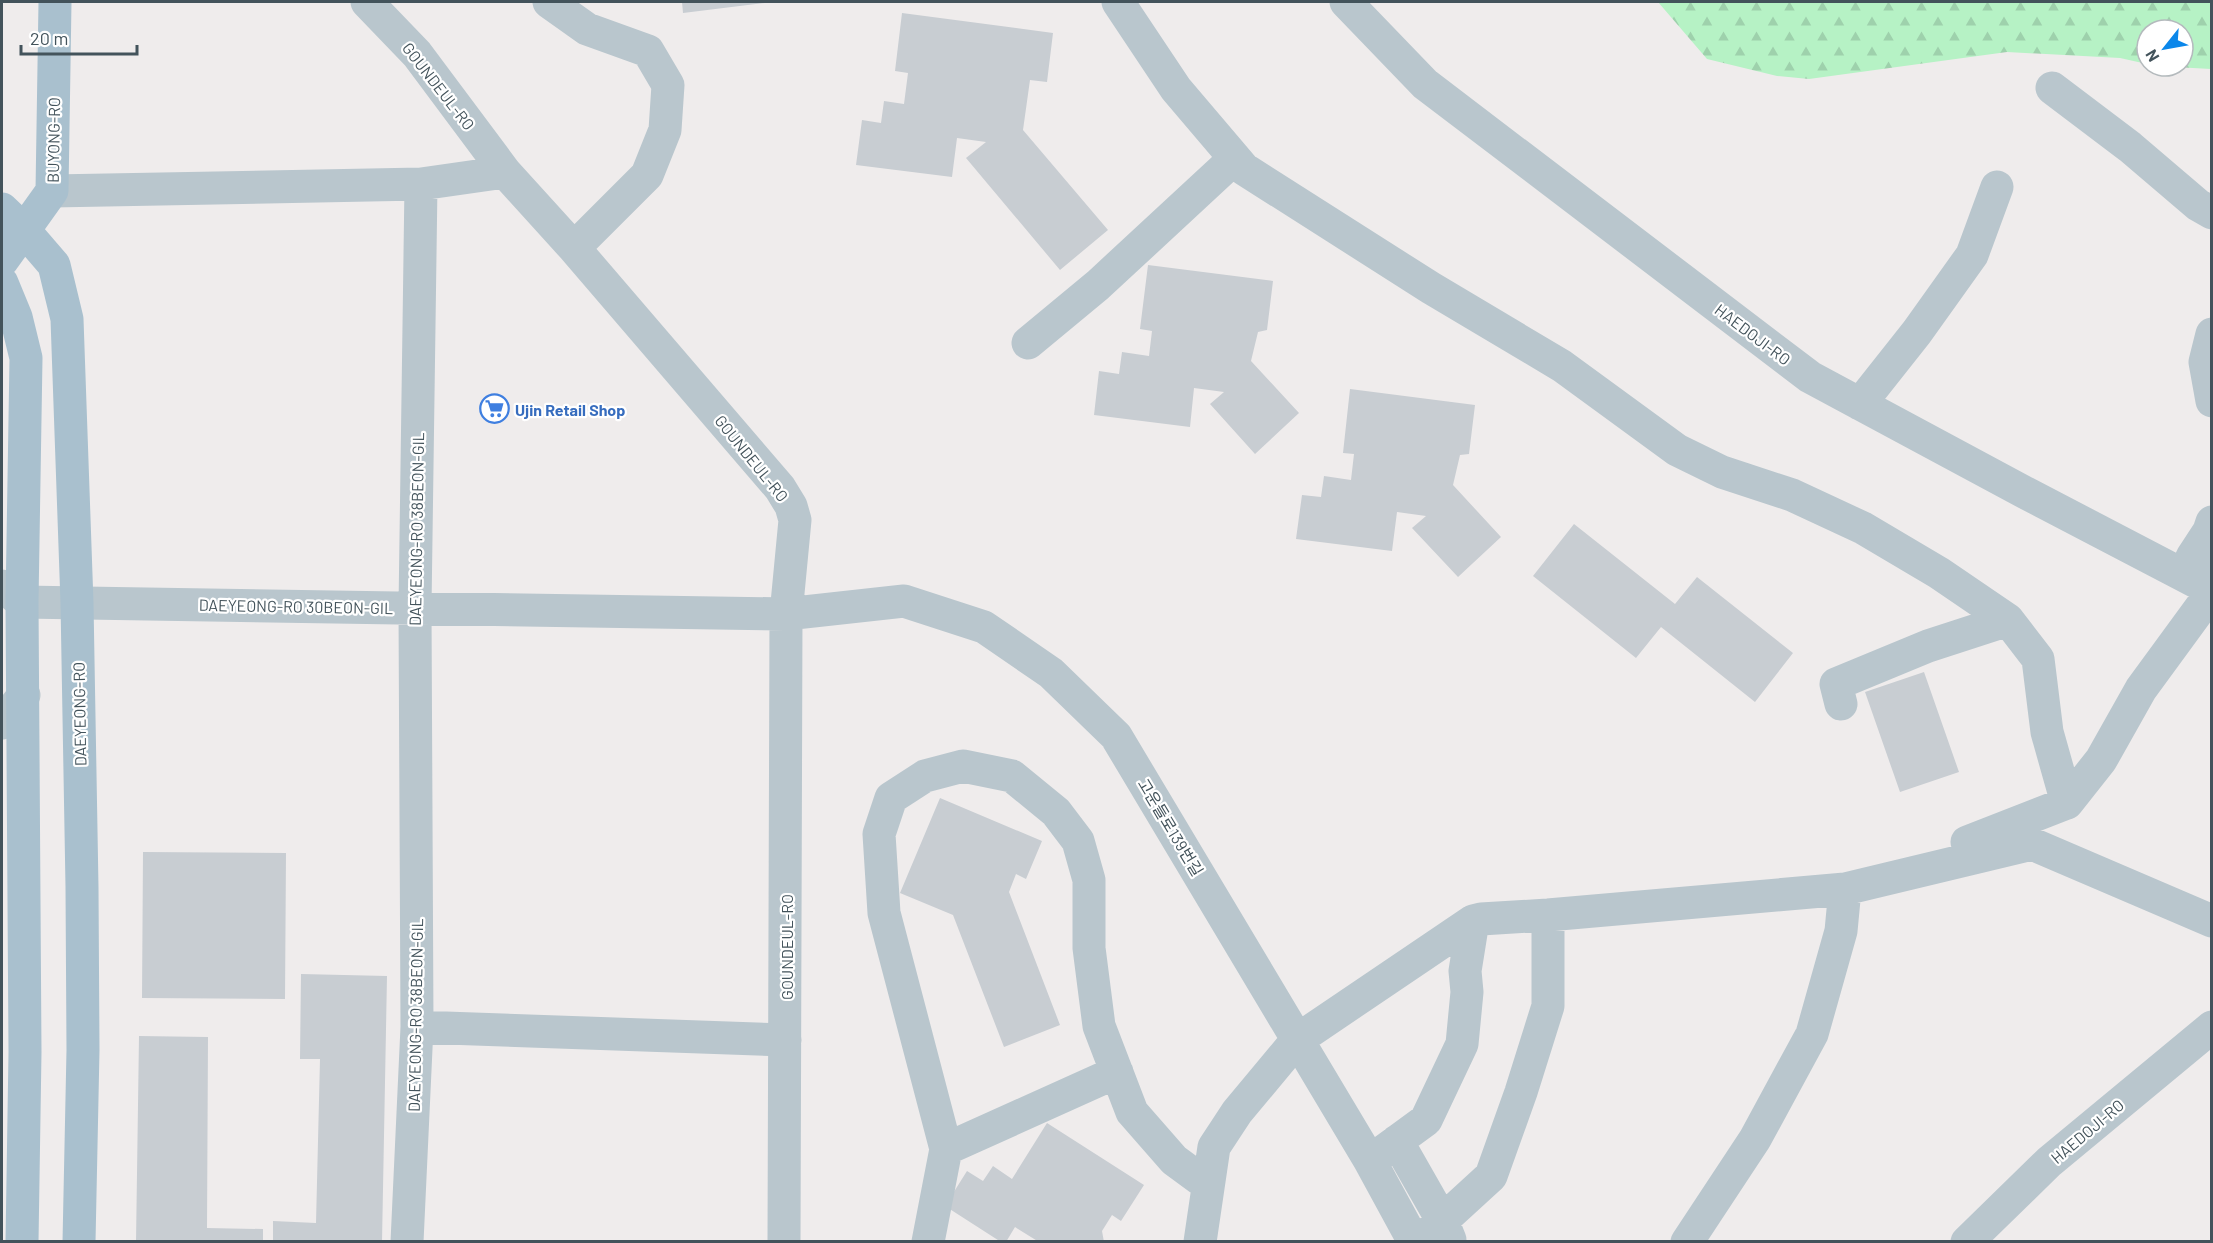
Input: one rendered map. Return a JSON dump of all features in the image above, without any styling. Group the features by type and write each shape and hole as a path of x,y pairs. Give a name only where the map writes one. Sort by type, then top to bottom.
{"main road":[{"name":"BUYONG-RO","path":"2,261 12,219 52,191 55,2"},
{"name":"DAEYEONG-RO","path":"12,219 54,265 67,319 77,603 83,1038 80,1242"},
{"path":"2,283 16,317 26,358 12,594 24,695 25,1052 22,1242"}],"street":[{"name":"GOUNDEUL-RO","path":"367,2 417,54 505,172 574,248 780,488 791,506 795,520 786,614 784,1242"},
{"path":"549,2 587,28 648,51 668,85 665,130 647,175 574,248"},
{"path":"1118,2 1176,89 1244,169 1325,222 1562,366 1677,450 1722,472 1792,495 1863,528 1939,573 2008,620 2038,659 2047,732 2067,803"},
{"name":"HAEDOJI-RO","path":"1346,2 1425,84 1810,377 2211,590"},
{"path":"2052,88 2130,147 2198,205 2211,213"},
{"path":"1028,343 1098,285 1234,159"},
{"path":"52,191 421,184 505,172"},
{"name":"DAEYEONG-RO 38BEON-GIL","path":"407,1242 417,1027 415,608 421,184"},
{"path":"1860,404 1917,332 1972,255 1998,187"},
{"path":"2211,334 2205,362 2211,400"},
{"path":"1845,889 2067,803 2101,760 2141,689 2211,590 2192,557 2209,531 2211,522"},
{"name":"DAEYEONG-RO 30BEON-GIL","path":"12,594 77,603 786,614"},
{"name":"고운들로139번길","path":"786,614 904,601 984,627 1052,673 1116,736 1370,1161 1414,1242"},
{"path":"1841,704 1836,684 1928,646 2008,620"},
{"path":"2,723 24,695"},
{"path":"928,1242 946,1149 884,913 879,834 891,798 925,776 963,766 1012,776 1056,812 1078,841 1089,880 1089,948 1099,1026 1132,1112 1174,1160 1208,1185"},
{"path":"1200,1242 1214,1147 1237,1112 1297,1040 1473,921 1845,889 2032,844 2211,921"},
{"path":"1687,1242 1755,1139 1812,1034 1841,931 1845,889"},
{"path":"1397,1141 1437,1234 1491,1176 1521,1092 1548,1006 1548,915"},
{"path":"1370,1161 1426,1120 1462,1044 1467,992 1465,971 1473,921"},
{"path":"417,1027 785,1040"},
{"name":"HAEDOJI-RO","path":"1967,1242 2049,1162 2211,1027"},
{"path":"946,1149 1117,1072"}],"green space":[{"path":"1658,2 2211,2 2211,69 2195,68 2195,18 2135,18 2135,61 2120,58 2007,52 1809,79 1777,76 1707,59"}],"building":[{"path":"682,2 765,2 765,3 683,13"},
{"path":"902,13 1053,33 1047,82 1030,80 1023,130 1108,230 1060,270 966,158 986,142 957,138 952,177 856,165 862,120 881,123 884,101 904,104 908,73 895,71"},
{"path":"1148,265 1273,281 1267,330 1258,332 1251,361 1299,413 1255,454 1210,404 1224,392 1194,388 1190,427 1094,415 1099,371 1119,374 1122,352 1149,356 1152,331 1140,329"},
{"path":"1350,389 1475,405 1469,454 1460,455 1453,485 1501,537 1458,577 1412,528 1426,516 1397,512 1392,551 1296,539 1302,495 1321,497 1324,476 1351,480 1354,454 1343,453"},
{"path":"1574,524 1675,604 1697,577 1793,653 1755,702 1661,627 1636,658 1533,576"},
{"path":"1924,672 1959,772 1900,792 1865,692"},
{"path":"940,798 1042,841 1026,879 1016,874 1009,892 1060,1025 1004,1047 953,915 900,893"},
{"path":"143,852 286,853 285,999 142,998"},
{"path":"301,974 387,976 382,1242 273,1242 273,1221 316,1223 320,1059 300,1059"},
{"path":"139,1036 208,1037 207,1228 263,1229 263,1242 136,1242"},
{"path":"1047,1123 1144,1185 1121,1221 1112,1215 1102,1231 1104,1242 1039,1242 1015,1227 1006,1242 1001,1242 945,1206 967,1171 983,1181 993,1166 1012,1179"}],"place":[{"name":"Ujin Retail Shop","path":"494,409"}]}
